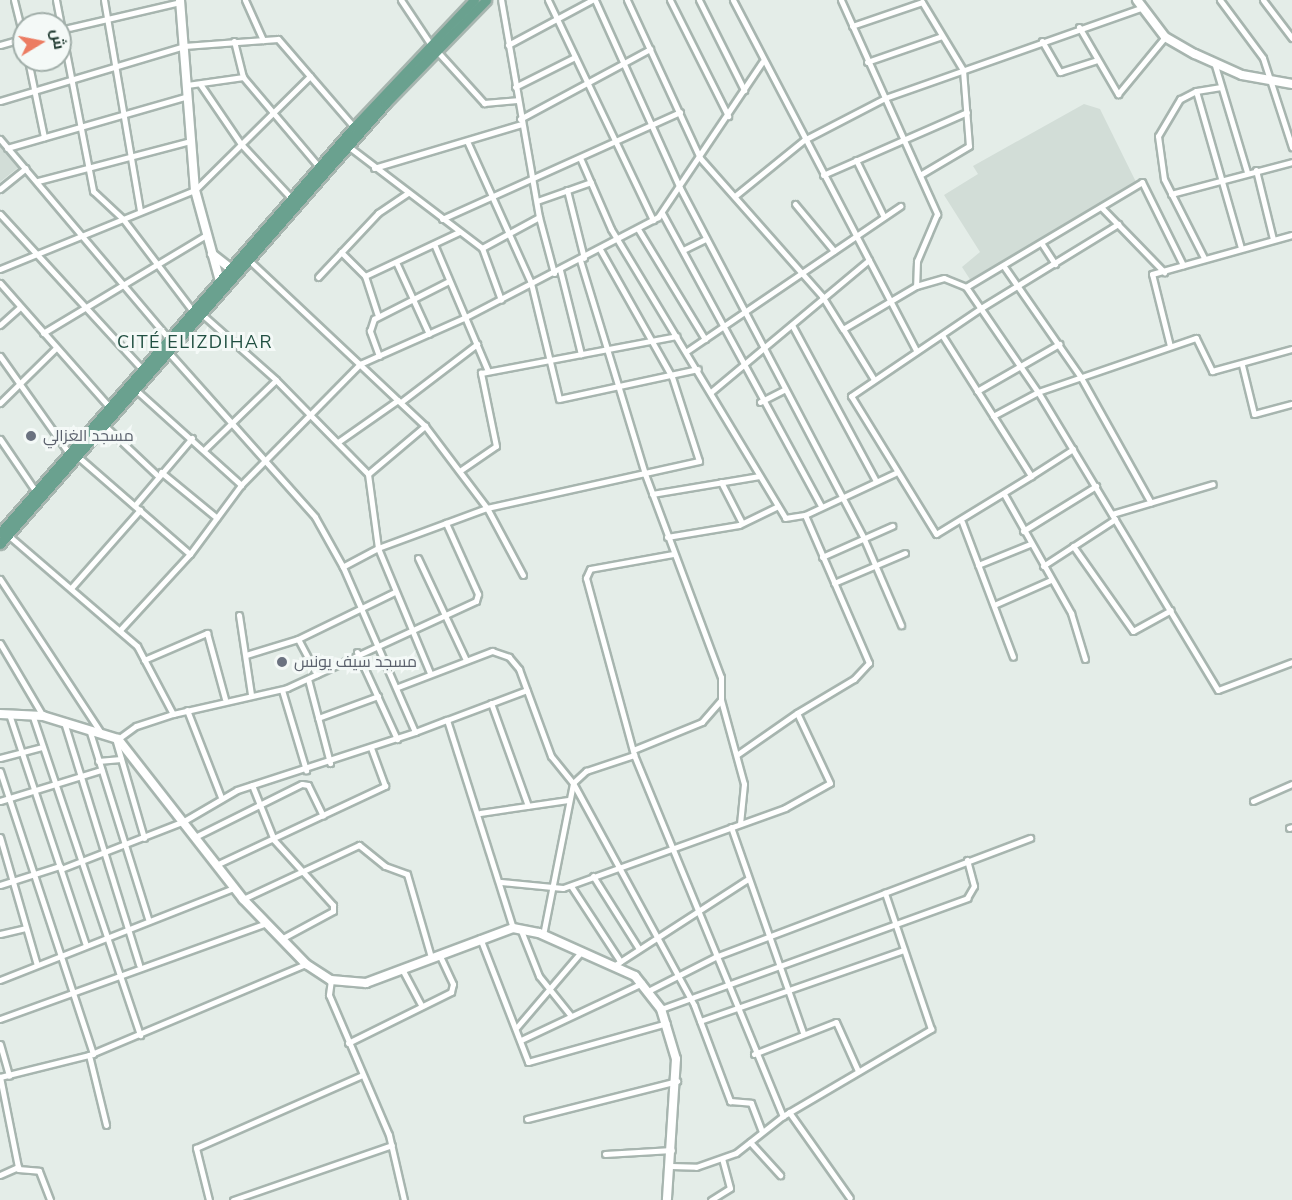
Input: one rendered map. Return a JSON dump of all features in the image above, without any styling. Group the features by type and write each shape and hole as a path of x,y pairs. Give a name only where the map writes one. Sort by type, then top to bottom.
{"main road":[{"path":"237,272 251,262 345,144 434,48 474,0"},
{"path":"4,534 72,454 103,424 112,410 136,390 170,354 237,272 292,199 319,167 345,144 354,127 486,0"},
{"path":"0,543 4,534 36,492 112,410 144,371 200,315"}],"street":[{"path":"104,0 140,211"},
{"path":"245,0 263,40"},
{"path":"401,0 434,48 484,102 517,100"},
{"path":"501,0 521,122 534,178 539,217 581,354"},
{"path":"549,0 653,220"},
{"path":"508,45 593,0 654,127 680,188 762,351 864,539 901,625"},
{"path":"627,0 700,158 822,296 873,378"},
{"path":"670,0 728,116"},
{"path":"699,0 744,90"},
{"path":"733,0 762,62 916,350"},
{"path":"841,0 900,137 920,175 937,223 917,261 916,285"},
{"path":"1220,0 1276,85 1292,147"},
{"path":"1263,0 1292,38"},
{"path":"72,27 180,1 195,190 222,289"},
{"path":"852,26 922,1 963,70 971,139 965,152 920,175"},
{"path":"735,196 804,140 885,98 1139,4 1165,37 1214,62 1276,85 1292,84"},
{"path":"1079,27 1114,93 1123,93 1165,37"},
{"path":"867,62 942,36"},
{"path":"234,41 243,77 319,167"},
{"path":"0,101 184,46 234,41 285,41 310,76 354,127"},
{"path":"1042,41 1060,72 1096,60"},
{"path":"374,168 467,141 521,122 587,82 650,49"},
{"path":"515,87 575,57"},
{"path":"120,630 190,554 241,486 269,460 310,413 360,364 501,300 638,229 662,213 762,62"},
{"path":"1214,62 1247,172"},
{"path":"30,72 44,137"},
{"path":"71,72 88,167 97,199 123,219 200,315 276,380 368,474 378,548 430,673"},
{"path":"0,269 195,190 310,76"},
{"path":"187,85 243,77"},
{"path":"200,84 241,144 292,199"},
{"path":"1204,258 1171,194 1158,136 1180,99 1196,91 1221,87"},
{"path":"1196,91 1241,248"},
{"path":"7,148 123,117 188,96"},
{"path":"442,219 534,178 617,145 680,112"},
{"path":"823,175 900,137 967,112"},
{"path":"0,139 38,181 81,237 171,342"},
{"path":"38,181 191,141"},
{"path":"467,141 494,196 531,283 559,399 616,386 672,377 698,369"},
{"path":"345,144 482,248 501,300"},
{"path":"581,160 619,239 778,506 789,520 805,515 841,496 895,473"},
{"path":"856,160 883,215"},
{"path":"1171,194 1247,172 1292,162"},
{"path":"0,189 26,168"},
{"path":"1256,170 1273,239"},
{"path":"537,201 591,182"},
{"path":"966,287 1005,268 1142,182 1183,265"},
{"path":"567,190 582,259 616,386 673,554 721,677 721,699 738,754 746,799 740,824"},
{"path":"318,277 378,213 408,193"},
{"path":"795,204 834,251"},
{"path":"687,351 801,271 855,237 883,215 900,206"},
{"path":"1101,207 1164,272"},
{"path":"662,213 760,402 821,507"},
{"path":"0,214 35,256 144,371"},
{"path":"482,248 508,231 539,217"},
{"path":"1073,449 962,522 933,532 851,404 854,393 873,378 1118,224"},
{"path":"638,229 705,339"},
{"path":"365,276 459,232"},
{"path":"43,333 85,309 120,284 206,235"},
{"path":"1170,346 1152,274 1292,235"},
{"path":"683,250 706,238"},
{"path":"434,244 488,371"},
{"path":"1041,244 1055,264"},
{"path":"343,567 378,548 487,508 697,463 700,458 672,377 654,340 600,249"},
{"path":"341,252 365,276 378,316"},
{"path":"212,253 237,272"},
{"path":"711,392 743,369 822,296 868,260"},
{"path":"251,262 425,426 461,470 487,508 523,575"},
{"path":"396,262 429,334"},
{"path":"1005,268 1080,376 1150,504"},
{"path":"843,329 916,285 944,278 966,287 1038,392 1218,690 1292,662"},
{"path":"379,356 370,331 378,316 449,281"},
{"path":"0,283 19,308 112,410"},
{"path":"0,325 19,308"},
{"path":"792,325 876,481"},
{"path":"942,335 1031,476"},
{"path":"461,470 496,446 479,377 488,371 678,336"},
{"path":"993,416 1038,392 1080,376 1196,339 1212,371 1242,365 1292,349"},
{"path":"338,442 400,401 477,344"},
{"path":"977,391 1020,364 1059,344"},
{"path":"0,403 23,384 56,348"},
{"path":"170,354 269,460 315,517 343,567 375,643 398,687 415,732"},
{"path":"0,356 23,384 72,454 135,505 190,554"},
{"path":"1242,365 1254,414 1292,404"},
{"path":"205,449 276,380"},
{"path":"136,390 205,449 241,486"},
{"path":"760,402 784,390"},
{"path":"103,424 160,474 217,518"},
{"path":"368,474 425,426"},
{"path":"135,505 192,438"},
{"path":"0,439 36,492"},
{"path":"652,494 760,476"},
{"path":"721,482 742,523"},
{"path":"1043,566 1114,517 1213,484"},
{"path":"1023,531 1096,486"},
{"path":"1004,494 1030,544 1071,613 1085,659"},
{"path":"667,537 742,523 778,506"},
{"path":"72,587 140,510"},
{"path":"738,754 869,667 805,515"},
{"path":"962,522 1013,657"},
{"path":"117,738 136,726 173,714 225,699 282,690 308,679 375,643 478,598 446,523"},
{"path":"822,557 892,526"},
{"path":"4,534 72,587 120,630 144,660 173,714"},
{"path":"978,565 1030,544"},
{"path":"1073,546 1133,631 1171,610"},
{"path":"834,583 905,553"},
{"path":"673,554 586,574 634,753 673,847 725,984 783,1116"},
{"path":"418,558 466,660"},
{"path":"0,579 99,730"},
{"path":"994,605 1051,580"},
{"path":"246,655 298,639 395,592"},
{"path":"238,615 251,694"},
{"path":"144,660 207,633 225,699"},
{"path":"298,639 317,674"},
{"path":"0,643 43,716"},
{"path":"357,652 397,739"},
{"path":"398,687 466,660 503,652 519,669 551,756 573,783 689,998 700,1020 730,1101 751,1103 762,1131"},
{"path":"308,679 330,763"},
{"path":"282,690 306,770"},
{"path":"0,885 102,855 184,821 221,797 252,785 330,763 527,690"},
{"path":"318,718 378,696"},
{"path":"543,935 573,783 586,771 688,732 721,699"},
{"path":"490,703 528,806"},
{"path":"187,710 221,797"},
{"path":"501,882 517,880 552,890 571,886 593,876 740,824 830,783 797,713"},
{"path":"0,714 43,716 99,730 117,738 184,821 233,888 306,964 331,980 366,983 479,937 517,928 543,935 617,963 650,990 662,1009 667,1023 677,1081 667,1200"},
{"path":"9,714 19,752 86,945"},
{"path":"32,714 140,1035"},
{"path":"447,720 517,928 549,992 571,1016"},
{"path":"63,721 102,855 139,965"},
{"path":"88,728 122,847 147,919"},
{"path":"117,738 144,838"},
{"path":"0,758 42,747"},
{"path":"216,866 385,786 371,748"},
{"path":"98,760 121,759"},
{"path":"0,801 101,770"},
{"path":"0,771 36,875 91,1054 106,1125"},
{"path":"195,837 305,784 323,816"},
{"path":"1253,801 1292,784"},
{"path":"252,785 258,806 274,840 334,908 281,939"},
{"path":"480,813 568,800"},
{"path":"731,827 776,966 803,1033"},
{"path":"0,837 36,965"},
{"path":"650,990 715,957 1030,838"},
{"path":"243,899 356,844 406,873 435,955 453,990 348,1043"},
{"path":"662,1009 971,895 967,860"},
{"path":"593,876 639,949"},
{"path":"617,963 748,879"},
{"path":"571,886 617,963"},
{"path":"0,980 147,919 233,888"},
{"path":"671,1166 689,1168 722,1159 750,1142 789,1112 933,1026 904,951 885,893"},
{"path":"0,1019 118,972 266,923"},
{"path":"0,934 25,928"},
{"path":"479,937 517,1027 528,1062 534,1063 667,1023"},
{"path":"517,1027 582,951"},
{"path":"700,1020 904,951"},
{"path":"18,1169 0,1077 91,1054 306,964"},
{"path":"402,969 422,1004"},
{"path":"331,980 329,995 392,1145 404,1200"},
{"path":"521,1040 643,983"},
{"path":"754,1054 803,1033 839,1024 858,1071"},
{"path":"0,1044 9,1076"},
{"path":"209,1200 195,1148 362,1075"},
{"path":"527,1119 677,1081"},
{"path":"789,1112 850,1198"},
{"path":"750,1142 780,1175"},
{"path":"235,1200 392,1145"},
{"path":"605,1154 673,1150"},
{"path":"711,1200 730,1188 722,1159"},
{"path":"0,1175 18,1169 39,1172 50,1200"}],"shaded area":[{"path":"1084,104 1100,109 1136,182 973,284 962,267 980,252 944,195 978,174 973,166"},
{"path":"0,145 19,167 0,182"}],"place":[{"name":"مسجد الغزالي","path":"31,436"},
{"name":"مسجد سيف يونس","path":"282,662"}],"district":[{"name":"CITÉ ELIZDIHAR","path":"195,342"}]}
